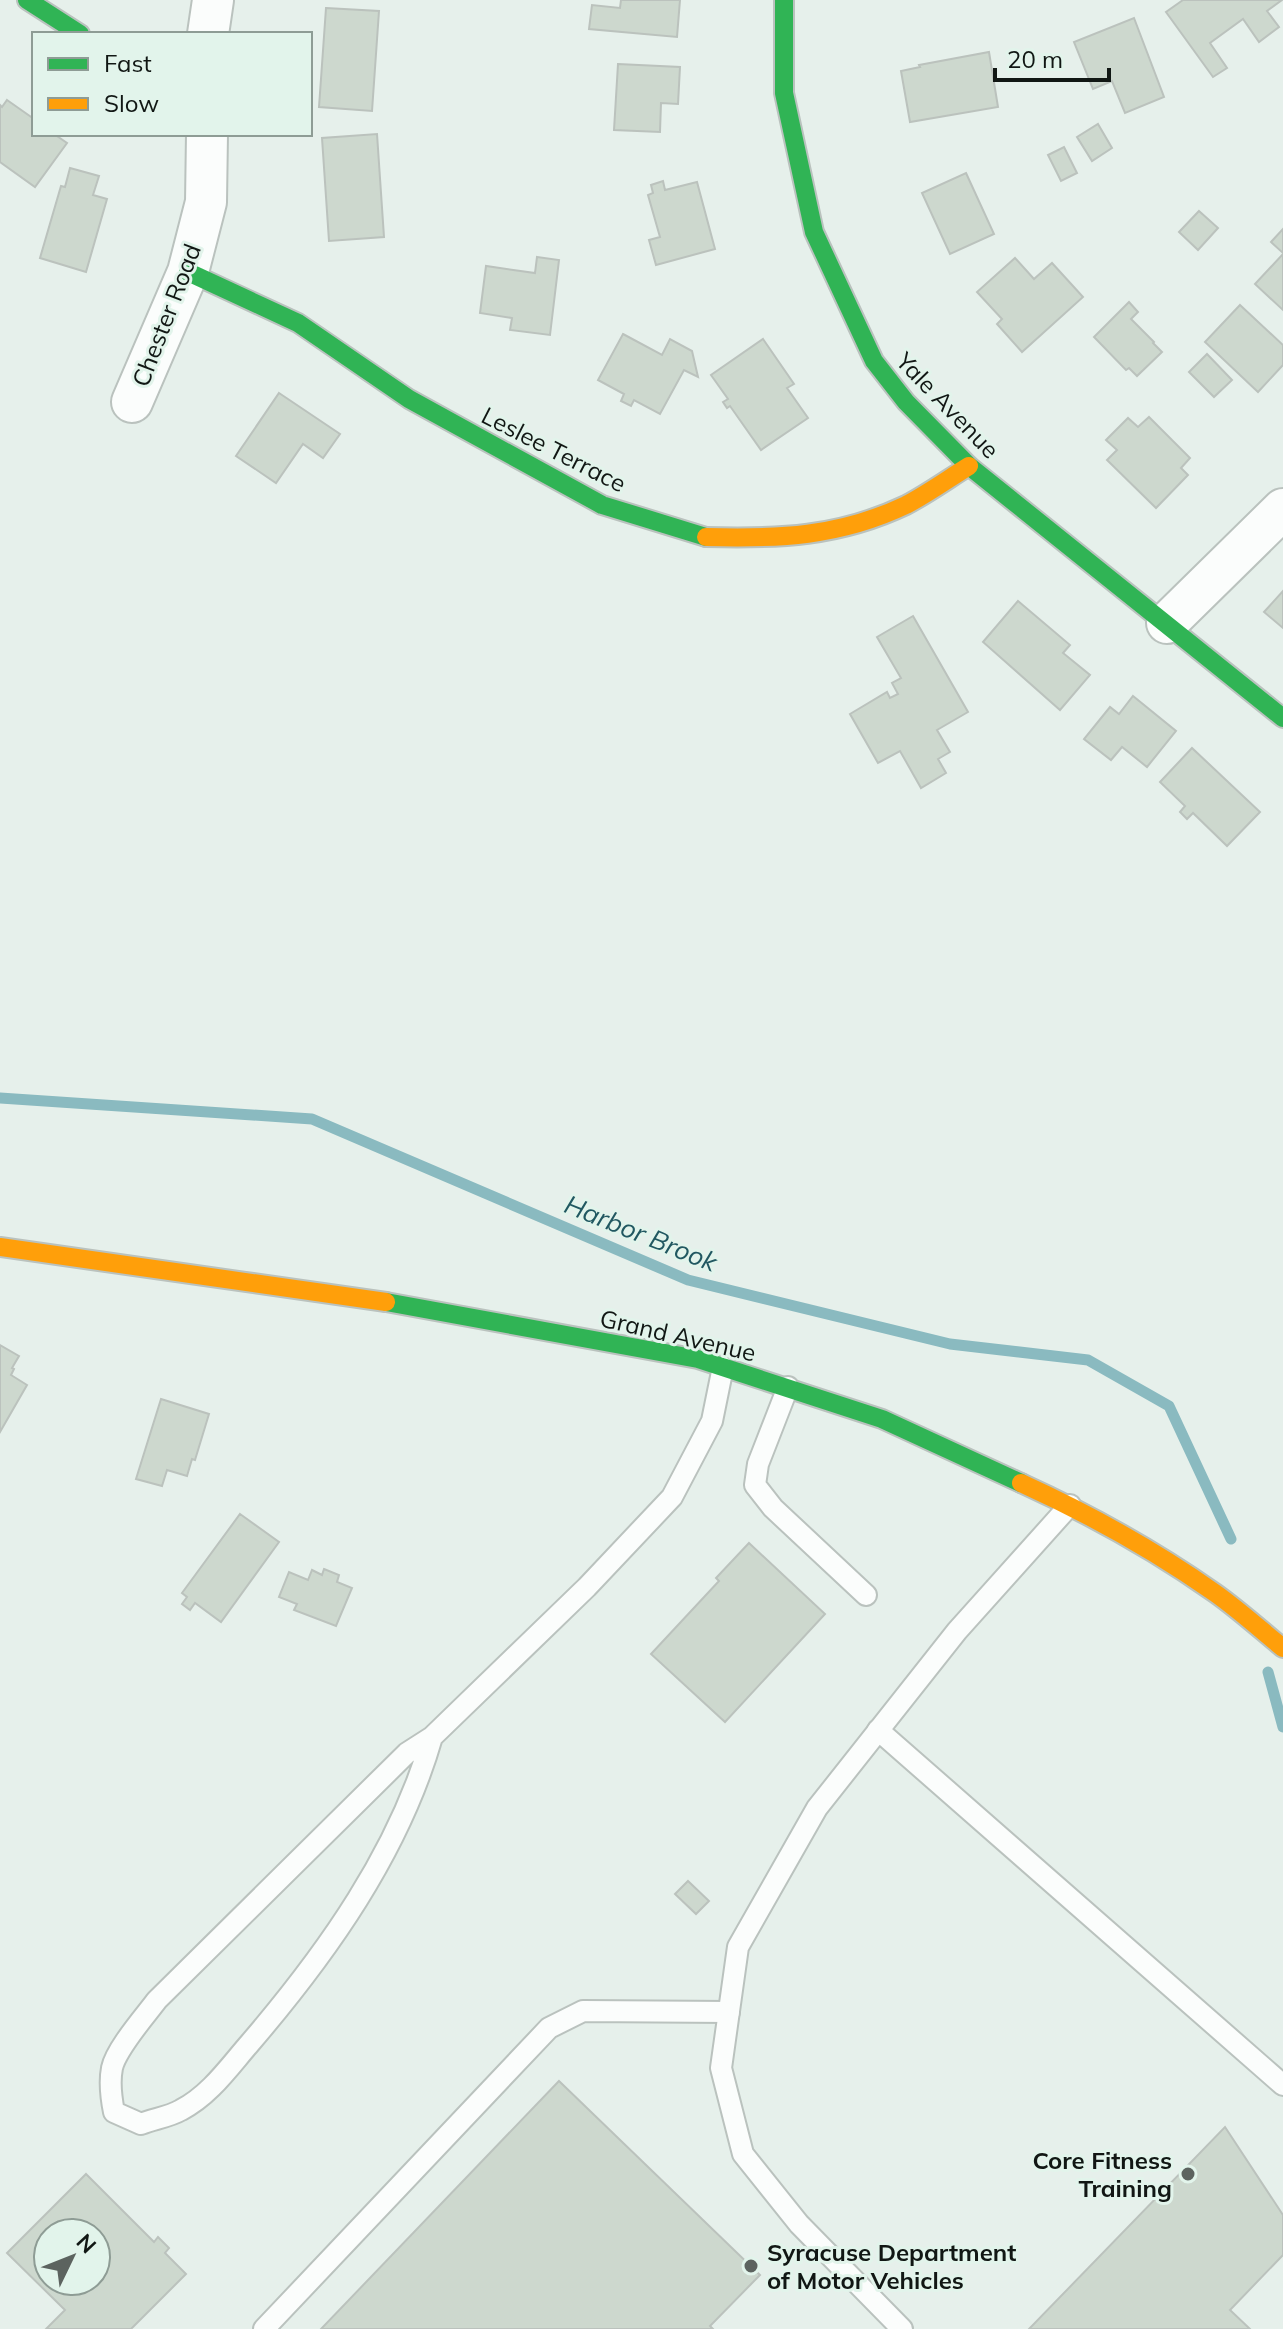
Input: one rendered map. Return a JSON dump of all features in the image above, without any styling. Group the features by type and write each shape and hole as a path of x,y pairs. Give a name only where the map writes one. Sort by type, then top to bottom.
{"street":[{"path":"27,0 77,32"},
{"path":"208,32 213,0"},
{"name":"Yale Avenue","path":"784,0 784,93 814,232 874,361 906,402 969,466 1283,718"},
{"name":"Chester Road","path":"132,402 188,272 206,202 207,136"},
{"name":"Leslee Terrace","path":"188,272 298,323 409,399 602,505 702,537 767,539 810,535 872,519 907,504 969,466"},
{"path":"1167,623 1283,509"},
{"name":"Grand Avenue","path":"0,1247 358,1297 698,1359 788,1387 882,1419 1070,1505 1123,1534 1216,1594 1283,1648"}],"lane":[{"path":"432,1737 406,1810 364,1890 292,1993 218,2082 181,2111 141,2124 114,2112 110,2091 112,2065 157,2000 407,1753 432,1737 608,1565 672,1497 712,1421 723,1367"},
{"path":"788,1387 758,1464 755,1485 773,1508 866,1595"},
{"path":"902,2329 799,2224 743,2154 721,2068 738,1947 817,1808 957,1631 1070,1505"},
{"path":"878,1730 1283,2085"},
{"path":"264,2329 549,2028 583,2011 729,2012"}],"building":[{"path":"621,0 680,0 677,37 589,29 592,5 620,8"},
{"path":"1183,0 1282,0 1267,11 1279,27 1259,42 1243,19 1210,43 1227,68 1213,77 1166,12"},
{"path":"326,8 379,11 372,111 319,107"},
{"path":"1134,18 1164,97 1125,113 1112,81 1093,89 1074,42"},
{"path":"989,52 998,107 910,122 901,71"},
{"path":"618,64 680,67 678,104 661,103 660,132 614,130"},
{"path":"7,100 32,118 32,136 57,136 67,143 35,187 0,162 0,105 2,107"},
{"path":"1098,124 1112,148 1092,161 1077,137"},
{"path":"377,134 384,237 329,241 322,138"},
{"path":"1064,147 1077,173 1061,181 1048,155"},
{"path":"70,168 99,176 93,195 107,199 86,272 40,258 61,186 65,187"},
{"path":"966,173 994,234 950,254 922,193"},
{"path":"663,181 665,190 697,182 715,249 656,265 649,240 660,237 648,195 653,193 651,185"},
{"path":"1199,211 1218,228 1198,250 1179,232"},
{"path":"1283,229 1283,253 1271,242"},
{"path":"1283,254 1283,310 1255,284"},
{"path":"537,257 559,260 550,335 510,330 512,318 480,313 486,266 535,273"},
{"path":"1015,258 1034,279 1052,263 1083,297 1022,352 997,324 1002,319 977,292"},
{"path":"1129,302 1138,312 1131,319 1162,352 1137,376 1129,368 1126,370 1094,337"},
{"path":"1240,305 1283,345 1283,365 1258,392 1205,342"},
{"path":"623,334 662,355 670,339 692,351 698,377 684,370 660,414 634,400 631,406 621,401 624,394 598,380"},
{"path":"763,339 794,384 787,388 808,418 761,450 730,406 727,408 723,402 728,399 711,375"},
{"path":"1207,354 1232,380 1214,397 1189,372"},
{"path":"279,393 340,434 323,458 303,444 276,483 236,456"},
{"path":"1149,417 1190,458 1181,468 1188,475 1156,508 1107,460 1117,450 1106,440 1128,418 1138,427"},
{"path":"1283,591 1283,628 1264,612"},
{"path":"1018,601 1070,645 1063,653 1090,675 1060,710 983,642"},
{"path":"913,616 968,712 937,730 950,752 938,759 946,773 921,788 900,751 878,763 850,714 887,692 890,698 898,694 892,683 901,678 877,637"},
{"path":"1133,696 1176,731 1147,767 1122,747 1111,760 1084,739 1110,707 1119,714"},
{"path":"1192,748 1260,812 1227,846 1193,813 1187,819 1180,812 1185,806 1160,782"},
{"path":"0,1345 19,1356 11,1375 27,1385 0,1432"},
{"path":"161,1399 209,1414 187,1476 167,1470 162,1486 136,1479"},
{"path":"240,1514 279,1542 221,1622 195,1603 190,1610 182,1604 187,1597 182,1593"},
{"path":"749,1543 825,1614 725,1722 651,1654 719,1581 716,1578"},
{"path":"324,1569 339,1575 337,1582 352,1588 336,1626 294,1610 297,1604 279,1597 289,1572 308,1580 312,1570 322,1575"},
{"path":"688,1881 709,1901 696,1914 675,1894"},
{"path":"559,2081 760,2275 710,2326 713,2329 321,2329"},
{"path":"1225,2127 1283,2215 1283,2255 1230,2310 1250,2329 1029,2329"},
{"path":"86,2174 154,2242 158,2237 169,2248 165,2253 186,2274 131,2329 46,2329 65,2310 52,2297 112,2297 112,2217 43,2217"},
{"path":"32,2228 32,2278 7,2253"}],"waterway":[{"name":"Harbor Brook","path":"0,1098 312,1119 688,1280 950,1344 1088,1360 1169,1406 1231,1539"},
{"name":"Harbor Brook","path":"1268,1672 1283,1727"}],"traffic: fast":[{"path":"27,0 77,32"},
{"path":"784,0 784,93 814,232 874,361 906,402 969,466 1283,718"},
{"path":"188,272 298,323 409,399 602,505 706,537"},
{"path":"386,1302 698,1359 882,1419 1021,1483"}],"traffic: slow":[{"path":"706,537 808,534 857,524 906,505 969,466"},
{"path":"0,1247 386,1302"},
{"path":"1021,1483 1096,1520 1169,1562 1224,1600 1283,1648"}],"place":[{"name":"Core Fitness Training","path":"1188,2174"},
{"name":"Syracuse Department of Motor Vehicles","path":"751,2266"}]}
